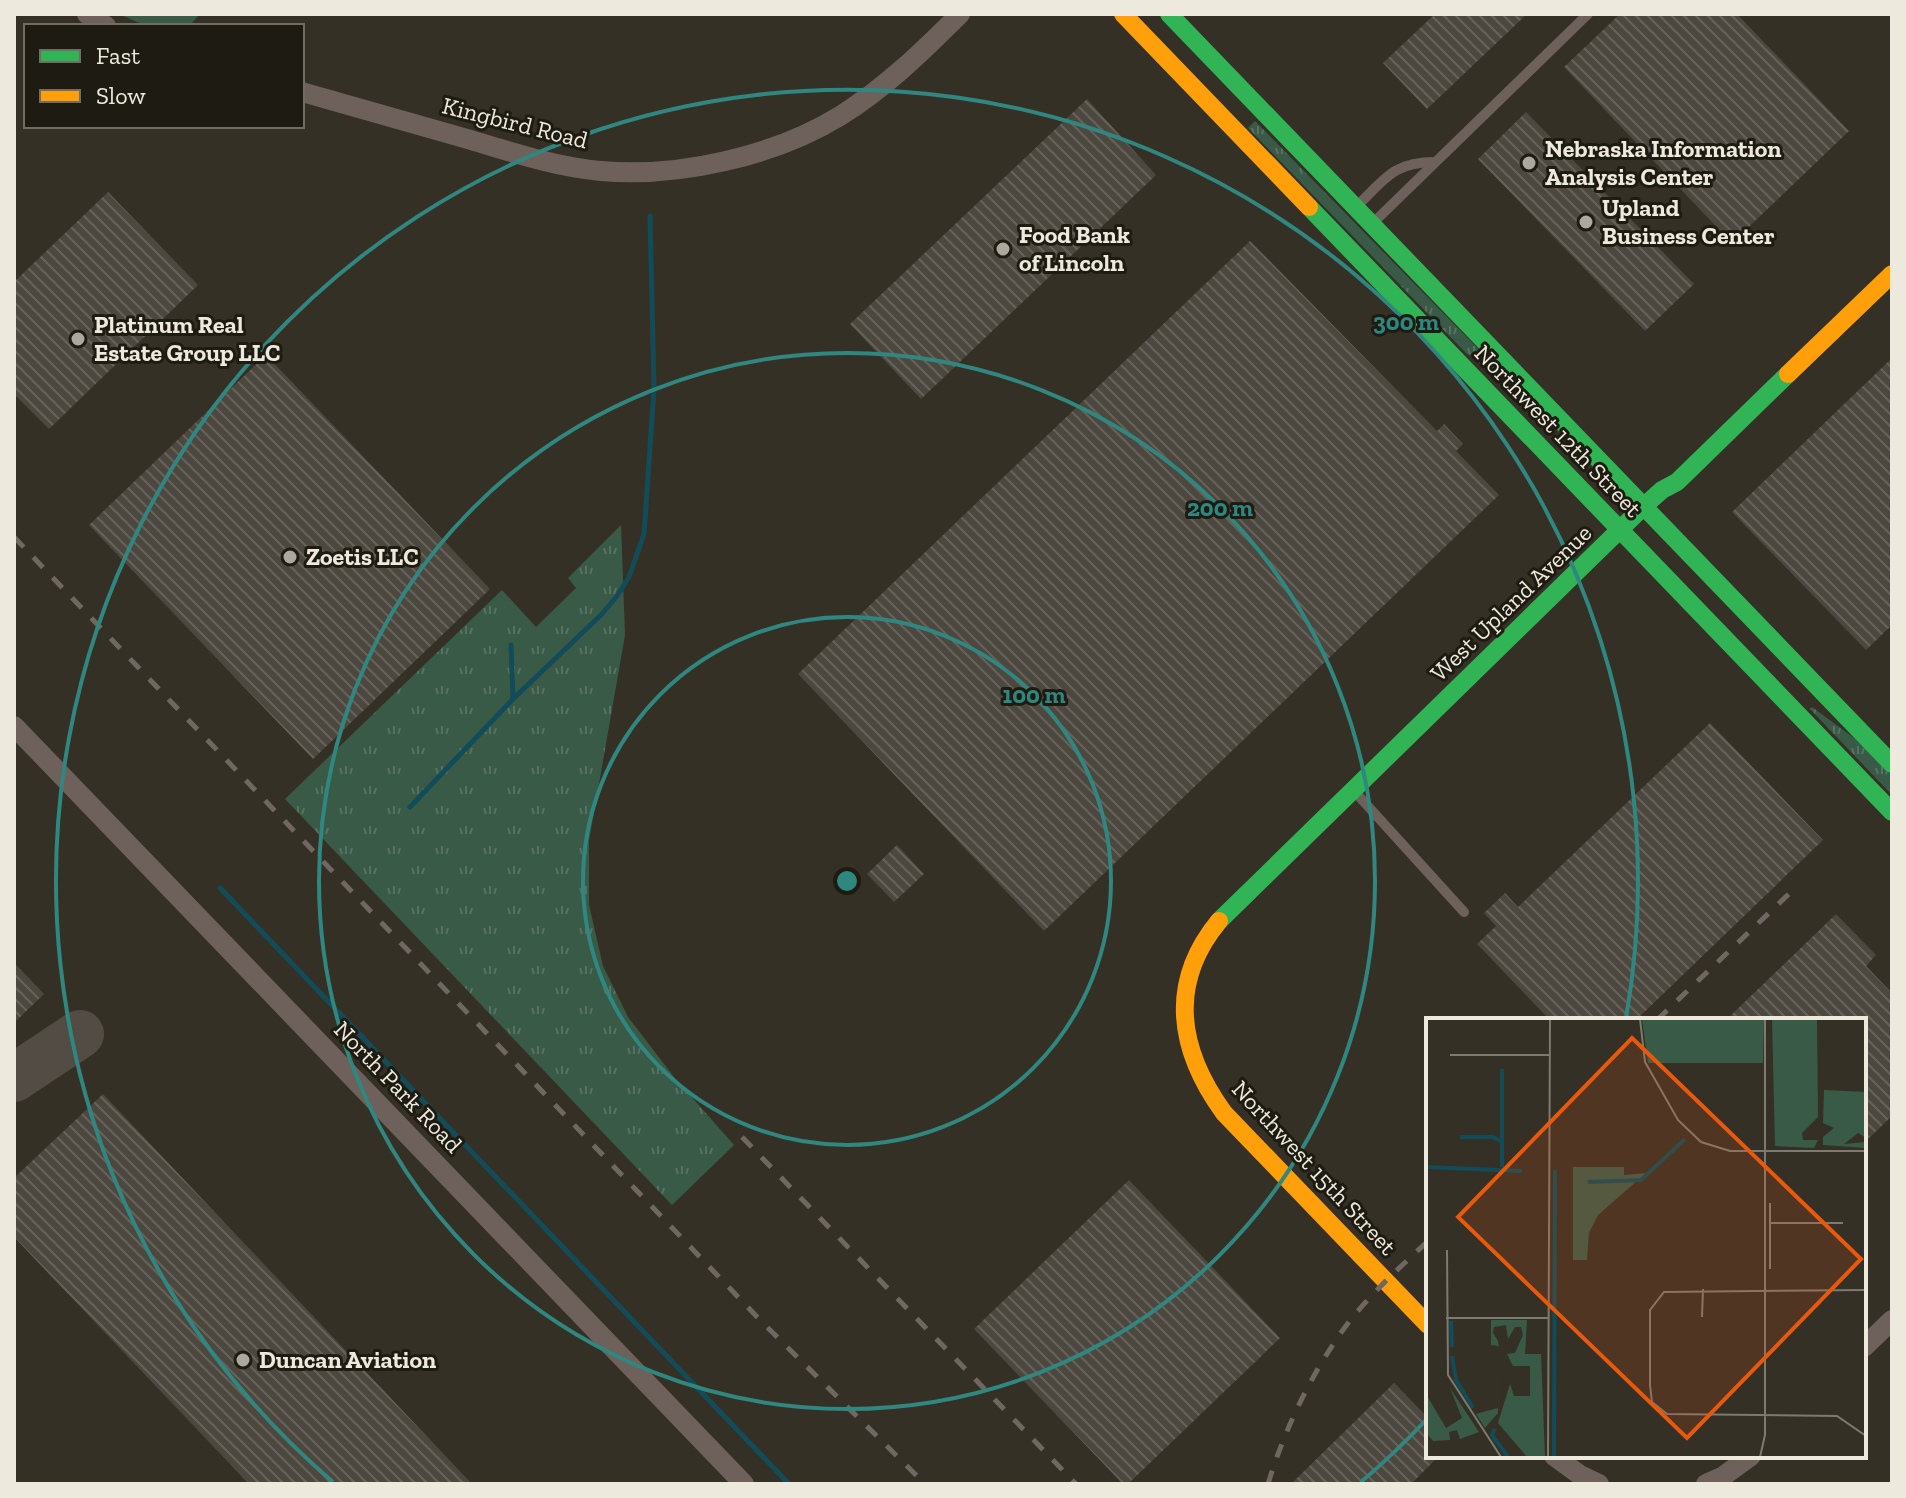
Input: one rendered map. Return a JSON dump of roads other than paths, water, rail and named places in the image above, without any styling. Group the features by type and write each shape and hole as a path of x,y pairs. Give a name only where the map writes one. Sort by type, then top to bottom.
{"main road":[{"name":"Northwest 12th Street","path":"1123,14 1892,812"},
{"name":"Northwest 12th Street","path":"1169,14 1892,764"},
{"name":"West Upland Avenue","path":"1187,984 1199,951 1223,917 1643,507 1662,490 1677,482 1892,274"},
{"name":"Northwest 15th Street","path":"1187,984 1187,1038 1193,1063 1209,1094 1426,1323"}],"street":[{"name":"Kingbird Road","path":"304,93 540,160 603,171 692,167 717,164 756,153 794,139 840,116 893,77 960,14"},
{"name":"North Park Road","path":"14,726 744,1484"},
{"path":"1866,1345 1892,1320"},
{"path":"1557,1458 1599,1484"},
{"path":"1706,1484 1722,1477 1748,1458"}],"lane":[{"path":"1372,223 1588,14"},
{"path":"1356,207 1399,167 1416,162 1435,162"},
{"path":"1353,790 1464,912"}],"waterway":[{"path":"410,807 513,699 602,614 629,577 644,534 654,389 650,216"},
{"path":"511,645 513,699"},
{"path":"220,888 789,1484"}],"railway":[{"path":"14,537 760,1320 925,1484"},
{"path":"1659,1018 1794,889"},
{"path":"742,1137 1076,1484"},
{"path":"1268,1484 1297,1409 1336,1340 1391,1275 1426,1243"}],"place":[{"name":"Nebraska Information Analysis Center","path":"1529,163"},
{"name":"Upland Business Center","path":"1586,222"},
{"name":"Food Bank of Lincoln","path":"1003,249"},
{"name":"Platinum Real Estate Group LLC","path":"78,339"},
{"name":"Zoetis LLC","path":"290,557"},
{"name":"Duncan Aviation","path":"243,1360"}]}
